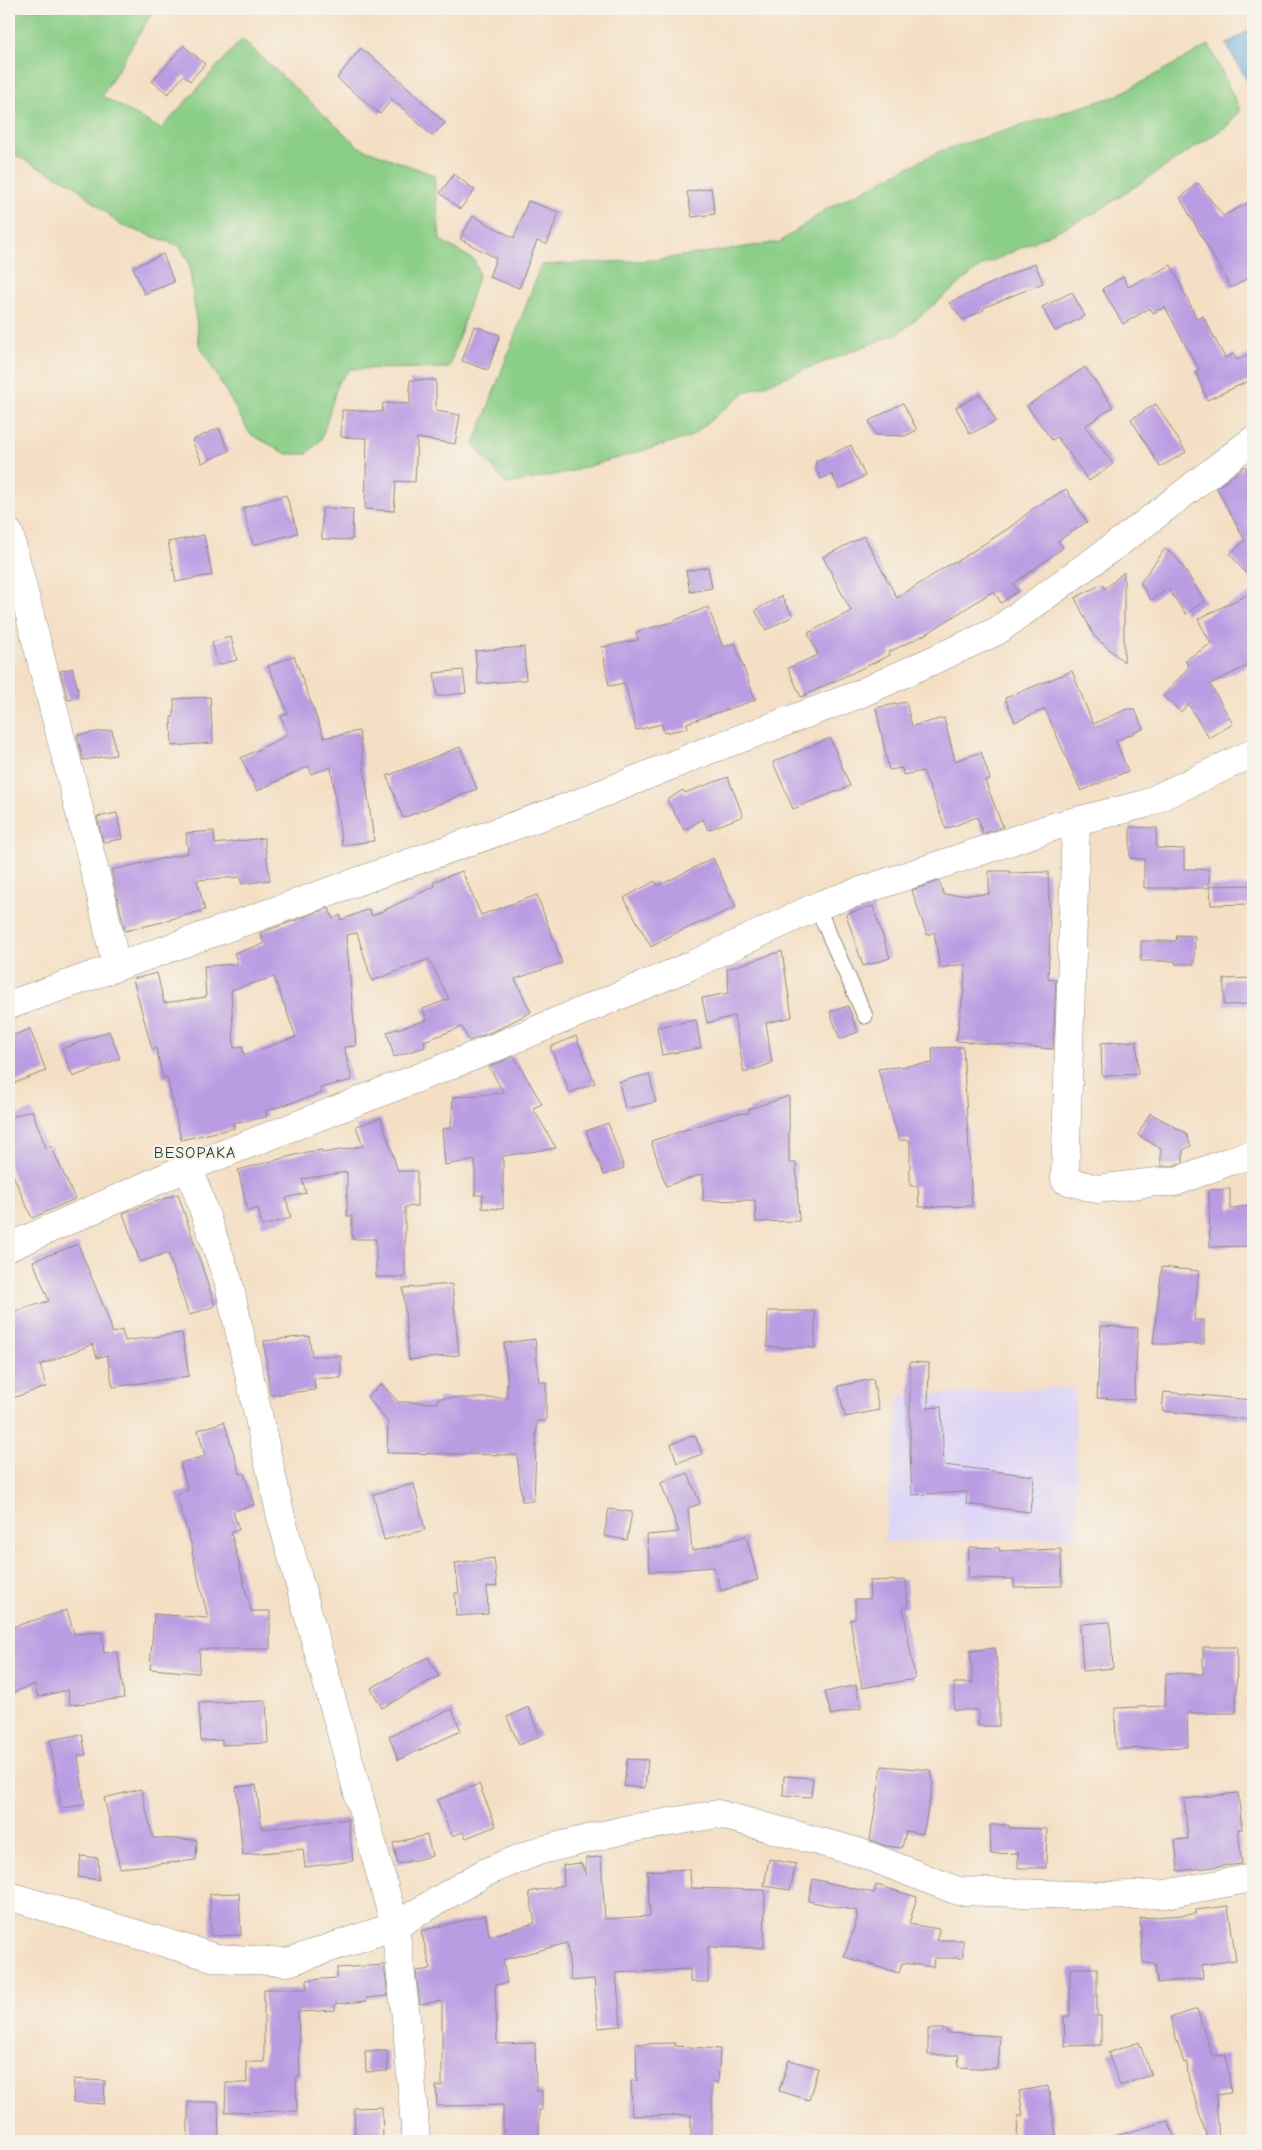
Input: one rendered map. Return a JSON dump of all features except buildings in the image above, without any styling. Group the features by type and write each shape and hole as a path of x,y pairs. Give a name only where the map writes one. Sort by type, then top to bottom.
{"street":[{"path":"9,1005 576,804 707,751 857,695 997,631 1139,528 1253,440"},
{"path":"9,533 101,896 116,966"},
{"path":"9,1246 189,1168 568,1017 690,966 817,907 964,855 1056,826 1145,804 1253,753"},
{"path":"1076,822 1065,1180 1097,1189 1156,1182 1175,1182 1253,1154"},
{"path":"189,1168 228,1280 281,1517 395,1926 407,2026 416,2141"},
{"path":"9,1896 216,1958 288,1962 395,1926 484,1873 538,1851 628,1829 718,1814 858,1852 958,1891 1101,1896 1165,1894 1253,1878"}],"lane":[{"path":"817,907 865,1016"}],"shaded area":[{"path":"1075,1387 1078,1537 884,1542 899,1396"}],"green space":[{"path":"9,9 154,9 102,96 161,129 242,39 359,147 434,175 440,240 474,260 479,274 449,368 350,369 338,383 321,440 307,454 287,454 250,434 199,344 189,263 180,246 120,225 73,184 16,156 9,149"},
{"path":"1209,45 1240,110 1227,126 1095,213 980,267 899,333 744,393 690,437 569,472 506,484 474,445 541,265 655,260 780,242 828,208 940,151 1116,96"}],"water":[{"path":"1253,28 1253,91 1226,44"}],"district":[{"name":"BESOPAKA","path":"195,1153"}]}
